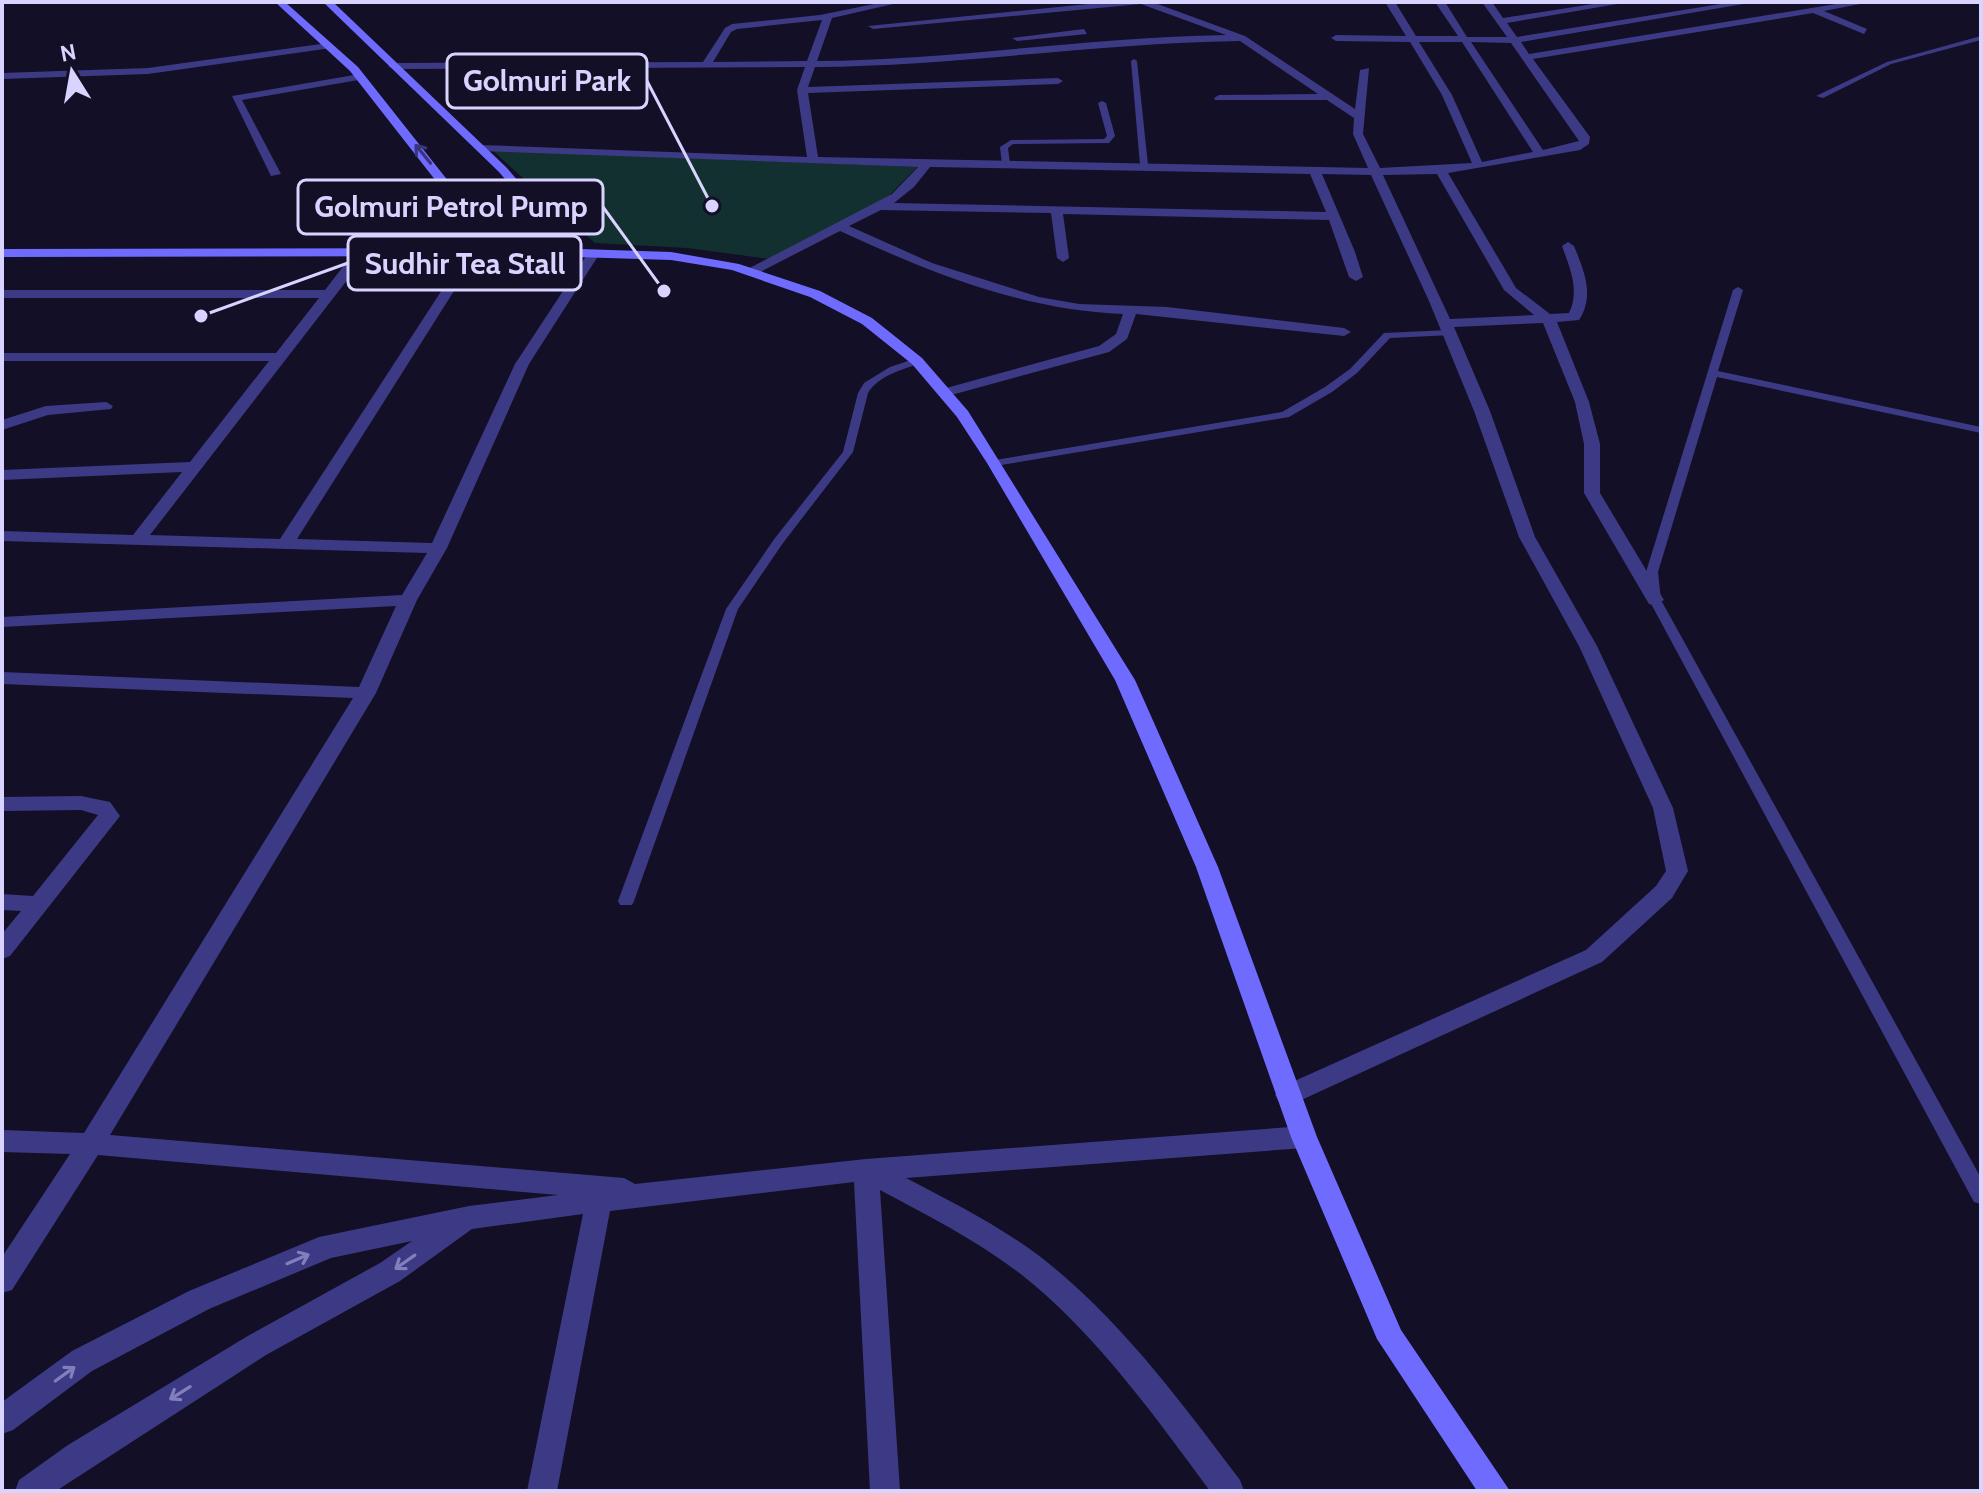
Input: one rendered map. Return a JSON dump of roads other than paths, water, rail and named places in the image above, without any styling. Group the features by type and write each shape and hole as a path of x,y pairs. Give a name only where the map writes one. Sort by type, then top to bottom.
{"street":[{"path":"280,2 360,77 479,228 544,252"},
{"path":"328,2 480,148 542,216 544,252"},
{"path":"706,64 728,30 735,26 828,17 897,2"},
{"path":"998,4 1022,2"},
{"path":"873,26 1138,2"},
{"path":"1144,2 1242,38 1358,116"},
{"path":"1390,2 1447,95 1478,165"},
{"path":"1440,2 1540,155"},
{"path":"1500,21 1624,2"},
{"path":"1336,38 1515,40 1750,2"},
{"path":"1791,2 1864,31"},
{"path":"1528,57 1865,2"},
{"path":"480,148 927,163 1441,171 1580,147 1585,142 1584,137 1500,21 1492,3"},
{"path":"813,160 802,90 828,17"},
{"path":"1169,26 1208,24"},
{"path":"1017,38 1102,31"},
{"path":"393,66 852,63 985,57 1157,39 1242,38"},
{"path":"2,76 148,71 328,46"},
{"path":"852,63 857,75 858,96"},
{"path":"1288,1095 1594,956 1664,892 1677,871 1663,808 1588,646 1527,537 1447,328 1358,134 1365,70"},
{"path":"857,75 984,72"},
{"path":"275,174 234,93 360,77"},
{"path":"802,90 858,96 1058,81"},
{"path":"1219,98 1331,97"},
{"path":"749,272 880,206 910,185 927,163"},
{"path":"1314,169 1349,252 1356,277"},
{"path":"1441,171 1511,290 1549,320 1582,402 1592,444 1592,493 1655,600"},
{"path":"139,538 360,254 454,195"},
{"path":"880,206 1334,216"},
{"path":"1057,211 1063,258"},
{"path":"840,226 927,266 1007,293 1079,308 1176,312 1344,332"},
{"path":"1447,328 1574,317 1578,313 1581,280 1568,246"},
{"path":"2,253 544,252 671,256 749,272 815,294 867,321 917,361 995,463 1125,680 1207,867 1304,1137 1391,1339 1495,1491"},
{"path":"286,543 472,253"},
{"path":"2,1281 91,1144 366,693 408,600 438,548 522,364 594,253"},
{"path":"2,294 327,294"},
{"path":"944,393 1104,349 1122,336 1131,310"},
{"path":"2,357 282,357"},
{"path":"2,425 46,411 106,406"},
{"path":"2,475 195,467"},
{"path":"2,536 438,548"},
{"path":"2,622 408,600"},
{"path":"2,678 366,693"},
{"path":"2,804 81,803 103,807 109,816 2,950"},
{"path":"2,902 37,904"},
{"path":"2,1141 91,1144 600,1194 664,1192 866,1170 1304,1137"},
{"path":"866,1170 885,1491"},
{"path":"866,1170 1002,1245 1072,1303 1166,1407 1229,1491"},
{"path":"2,1420 82,1361 199,1300 329,1246 600,1194"},
{"path":"542,1491 600,1194"},
{"path":"30,1491 79,1456 256,1346 390,1272 469,1218"}],"lane":[{"path":"1820,96 1889,63 1981,38"},
{"path":"1134,61 1144,165"},
{"path":"1006,164 1004,147 1011,142 1106,141 1111,136 1102,103"},
{"path":"1738,290 1652,572 1655,600 1981,1196"},
{"path":"995,463 1285,415 1323,394 1369,360 1387,335 1447,328"},
{"path":"626,901 732,609 779,541 848,452 854,437 860,395 871,380 888,370 917,361"},
{"path":"1713,373 1981,430"}],"place":[{"name":"Golmuri Park","path":"712,206"},
{"name":"Golmuri Petrol Pump","path":"664,291"},
{"name":"Sudhir Tea Stall","path":"201,316"}]}
